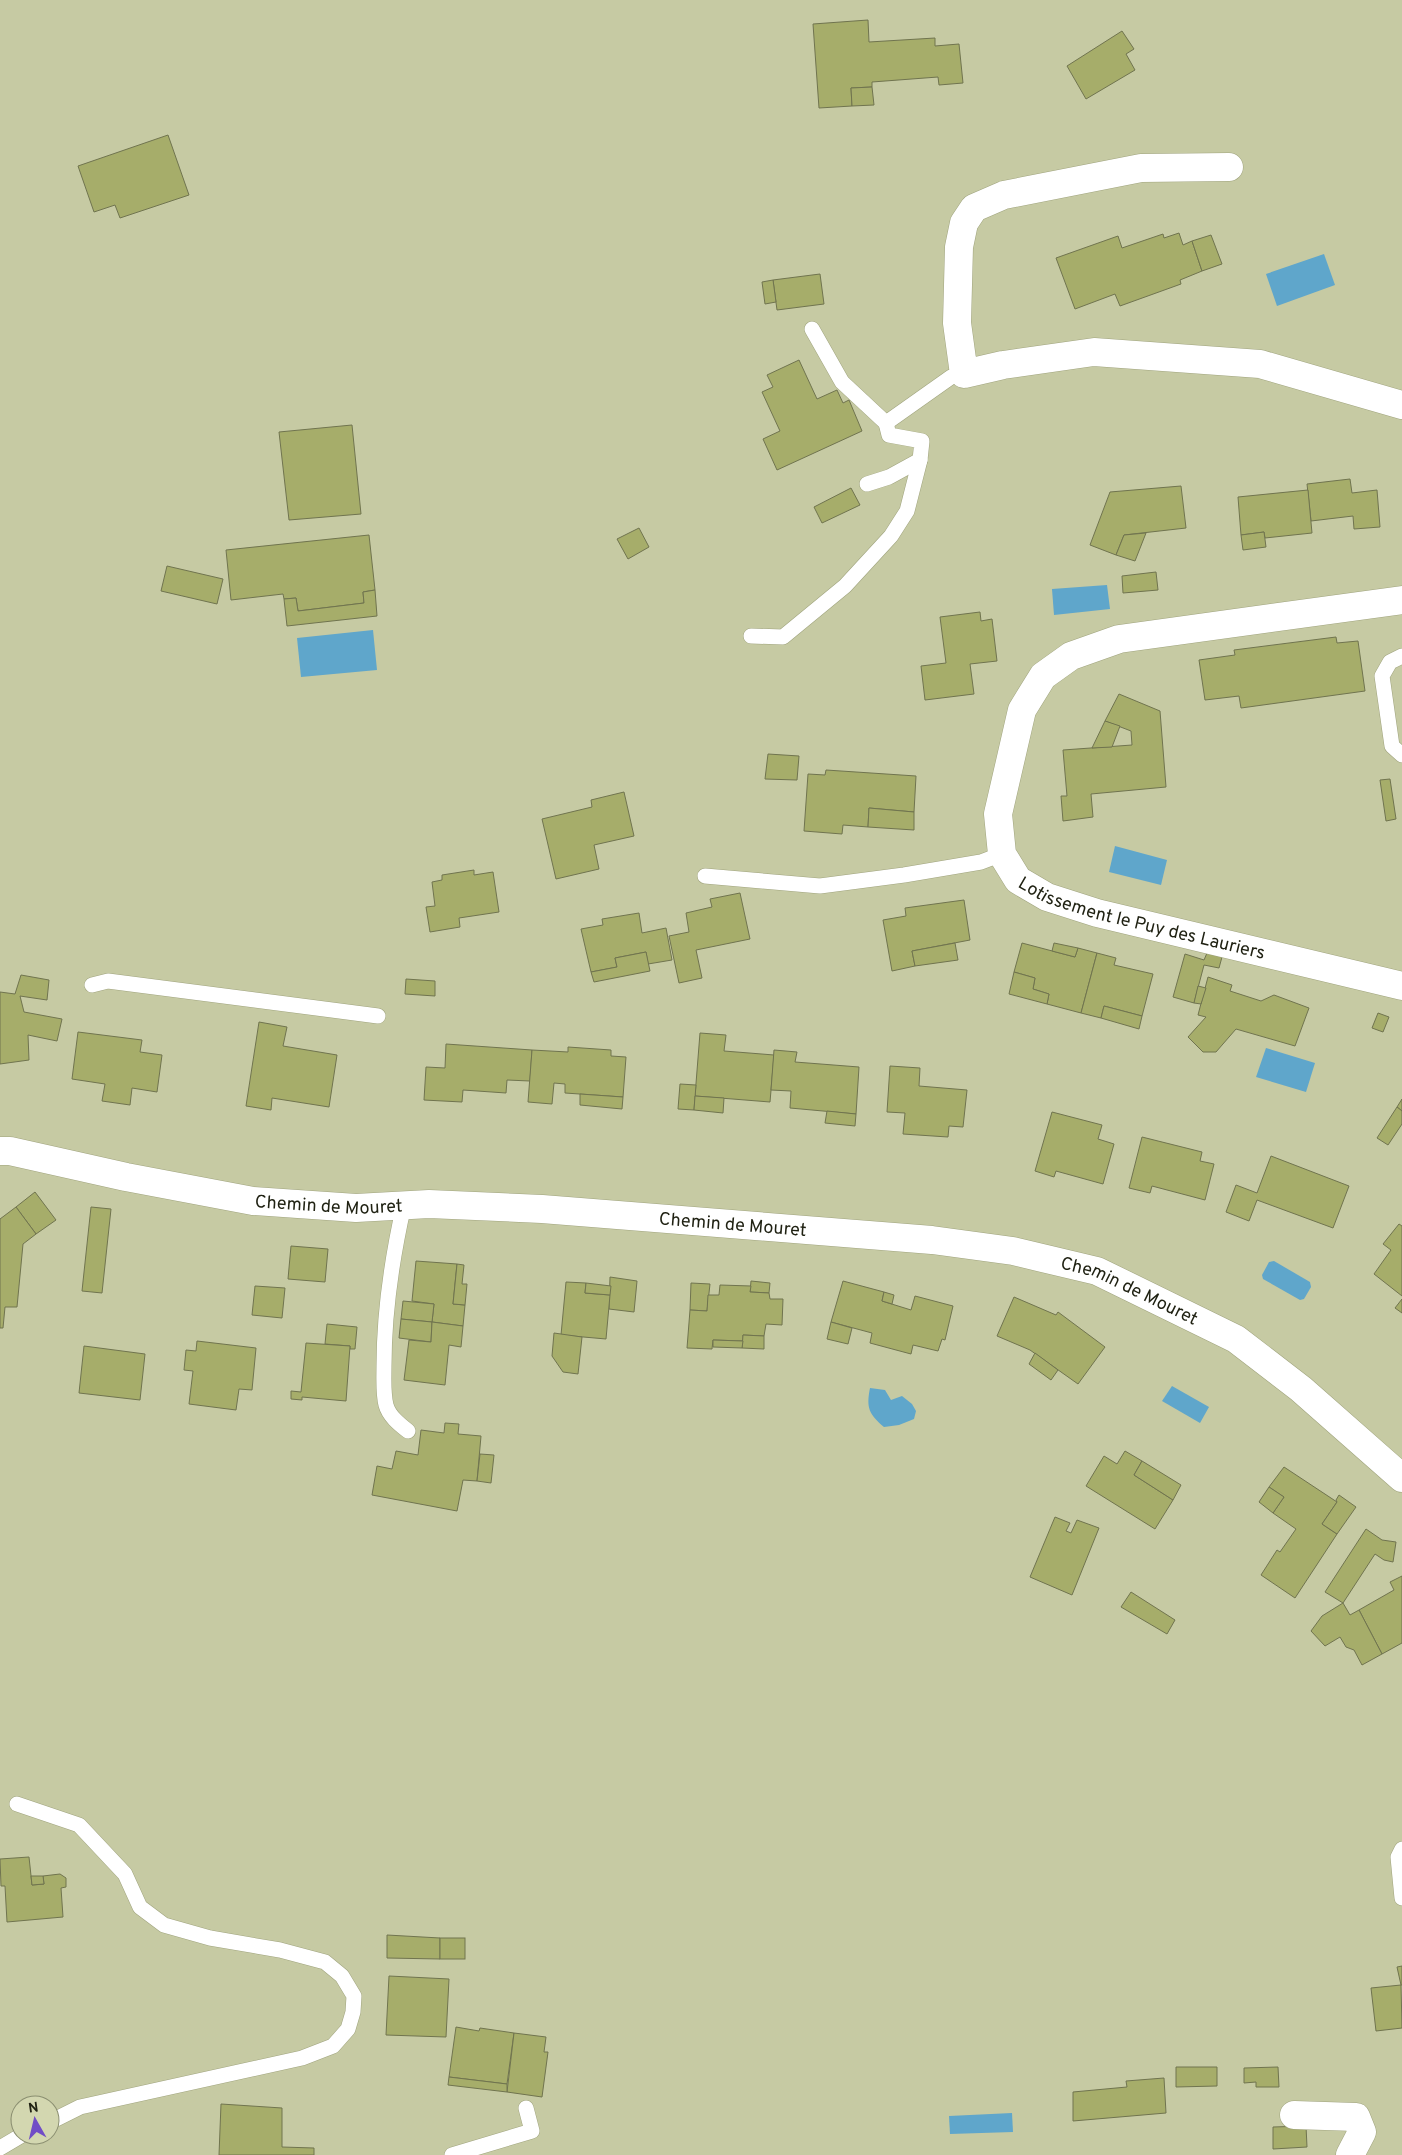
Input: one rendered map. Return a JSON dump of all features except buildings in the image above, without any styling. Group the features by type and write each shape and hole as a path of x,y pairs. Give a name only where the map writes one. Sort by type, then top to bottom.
{"street":[{"path":"1229,167 1141,168 1004,195 974,208 964,223 959,247 957,323 964,374 1003,365 1094,352 1250,363 1260,364 1402,405"},
{"name":"Lotissement le Puy des Lauriers","path":"1402,600 1119,639 1071,656 1044,676 1022,710 998,814 1002,854 1018,880 1055,899 1097,913 1402,986"},
{"name":"Chemin de Mouret","path":"0,1151 10,1151 126,1177 253,1201 356,1208 430,1204 542,1209 932,1240 1013,1252 1096,1271 1236,1339 1301,1389 1402,1478"},
{"path":"1294,2115 1356,2117 1362,2132 1350,2155"}],"lane":[{"path":"751,636 783,637 846,586 891,536 907,511 920,460 922,441 889,435 886,423 842,382 812,329"},
{"path":"886,423 951,377 964,374"},
{"path":"867,484 889,477 920,460"},
{"path":"1402,656 1390,662 1382,676 1392,746 1402,755"},
{"path":"705,876 820,886 904,875 981,862 1002,854"},
{"path":"92,985 108,981 378,1016"},
{"path":"404,1205 393,1253 384,1342 384,1387 386,1406 393,1419 408,1431"},
{"path":"17,1804 79,1825 125,1874 140,1907 164,1924 210,1938 280,1950 325,1962 342,1976 354,1996 353,2012 348,2029 333,2046 302,2058 80,2107 60,2117"},
{"path":"1402,1849 1398,1857 1402,1898"},
{"path":"452,2155 532,2131 526,2108"}],"water":[{"path":"1324,254 1335,285 1277,306 1266,274"},
{"path":"1107,585 1110,609 1054,615 1052,589"},
{"path":"373,630 377,670 301,677 297,638"},
{"path":"1115,846 1167,860 1161,885 1109,872"},
{"path":"1266,1048 1315,1063 1306,1092 1256,1077"},
{"path":"1274,1261 1310,1282 1311,1287 1304,1299 1300,1300 1263,1279 1262,1275 1269,1262"},
{"path":"1172,1386 1209,1407 1200,1423 1162,1401"},
{"path":"870,1388 885,1390 891,1400 902,1396 912,1404 916,1411 914,1419 899,1425 884,1427 870,1410 868,1401"},
{"path":"1012,2113 1013,2132 950,2134 949,2116"}]}
